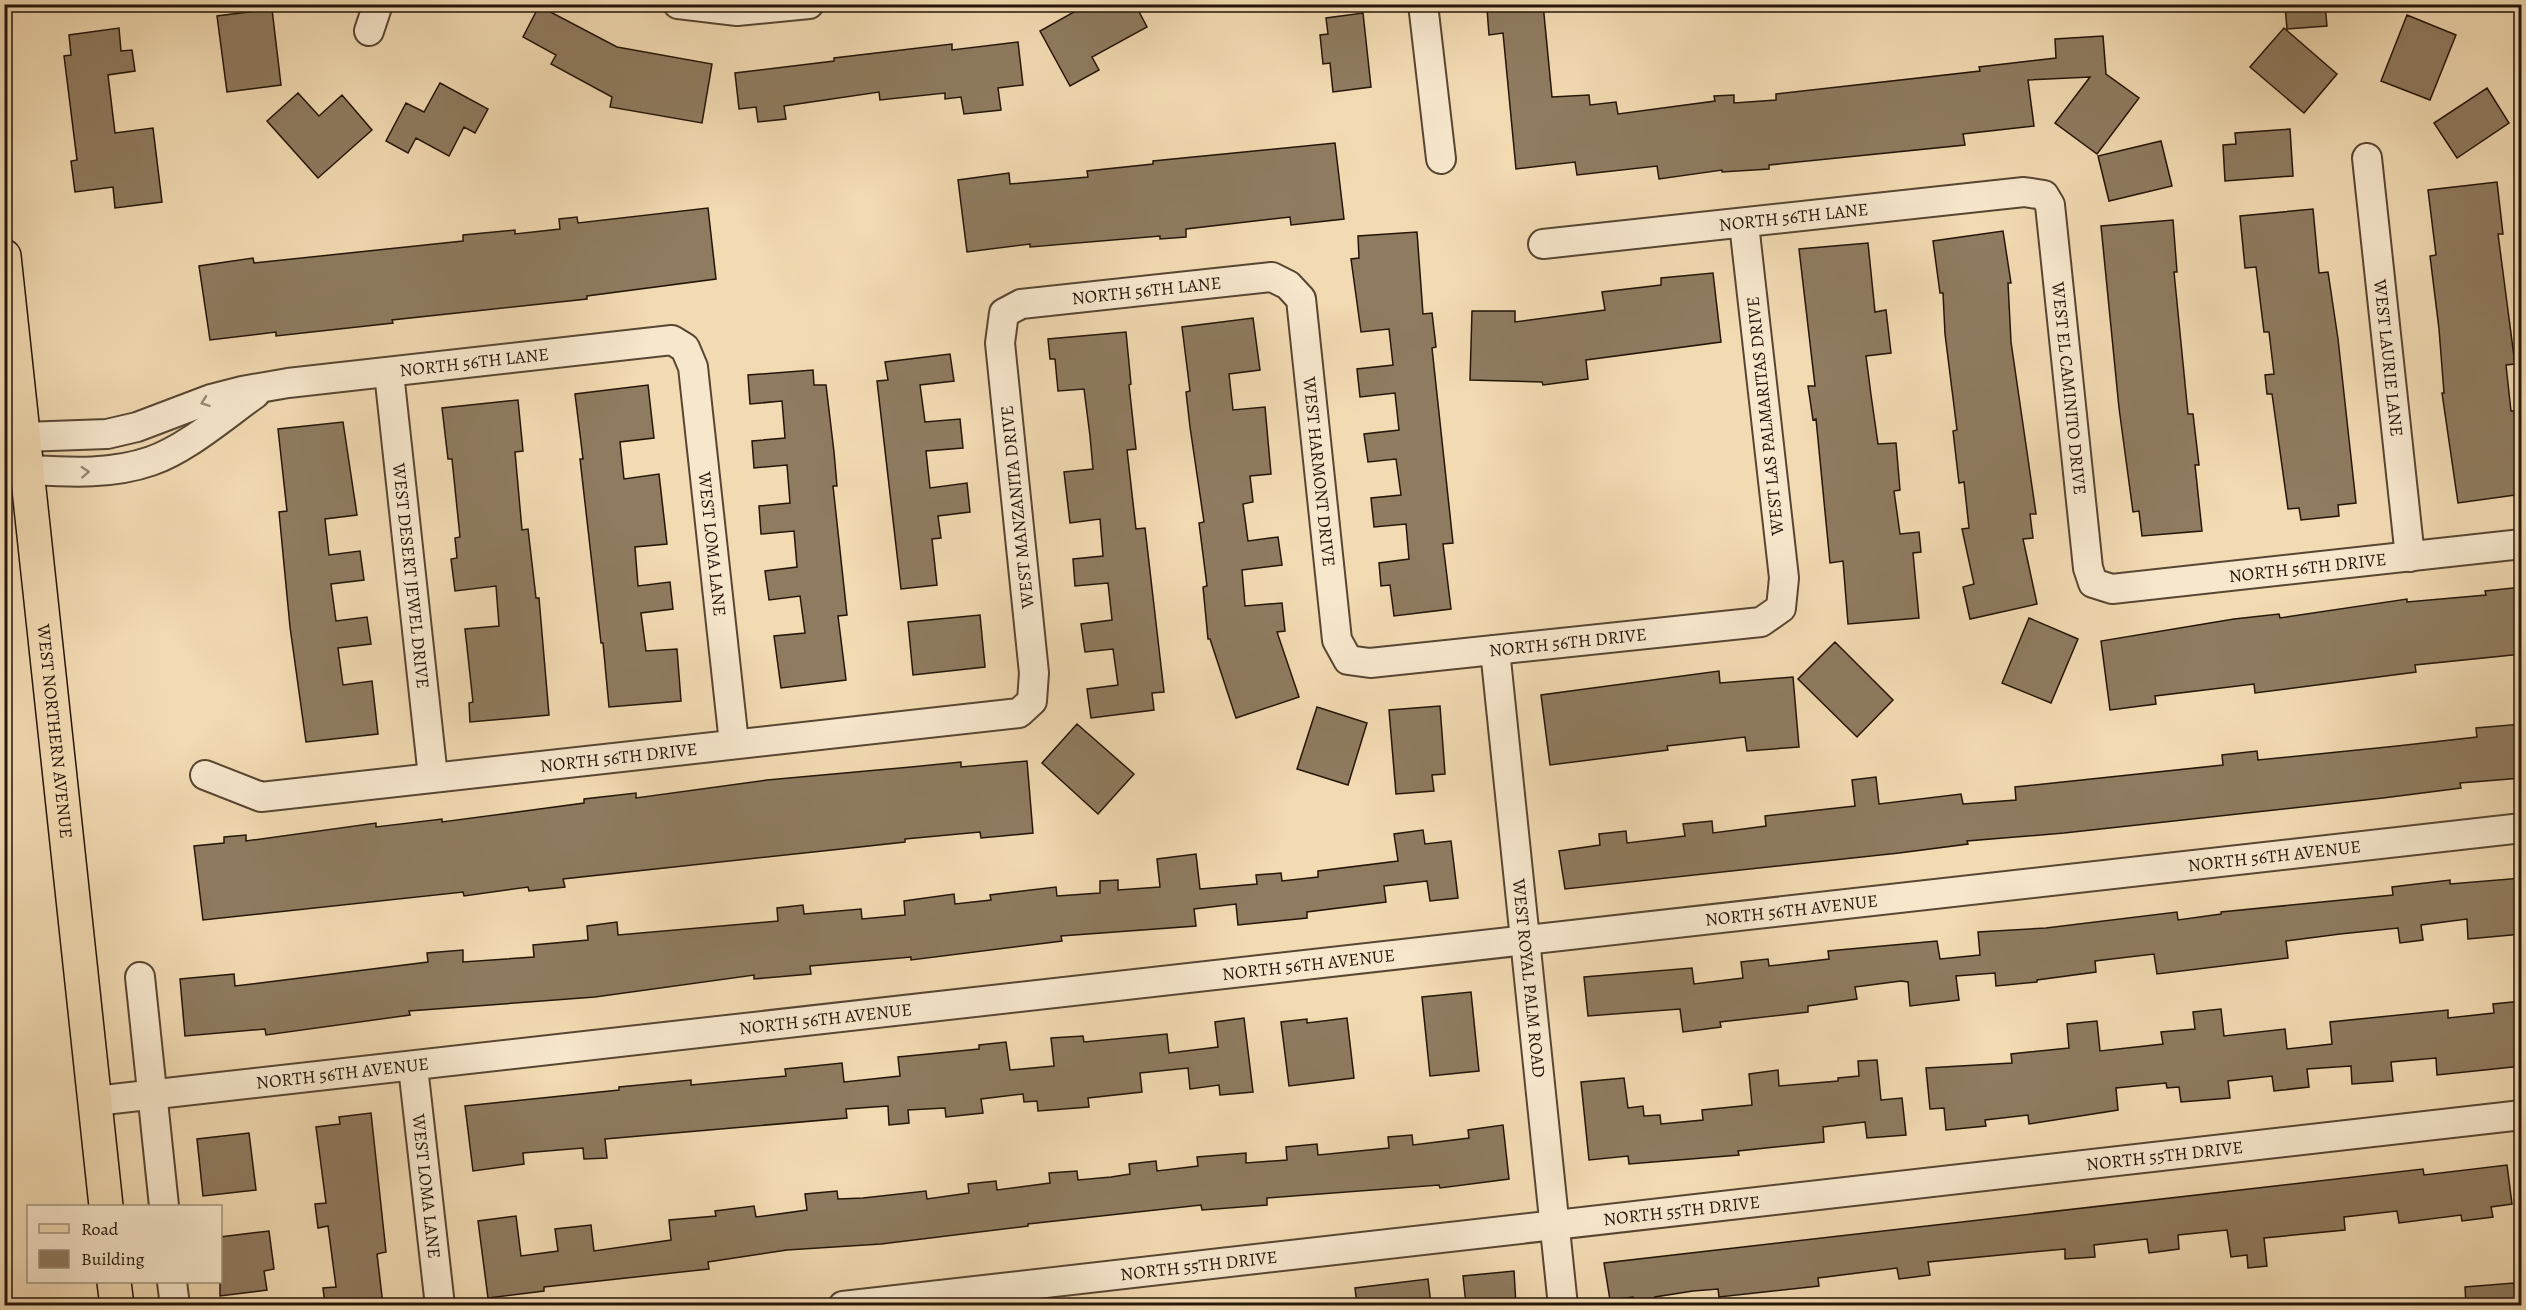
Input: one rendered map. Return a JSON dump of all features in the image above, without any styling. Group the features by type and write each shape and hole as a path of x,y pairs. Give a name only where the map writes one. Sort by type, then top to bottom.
{"main road":[{"name":"WEST NORTHERN AVENUE","path":"4,256 106,1205"},
{"path":"114,1283 117,1305"}],"street":[{"path":"678,4 737,12 809,4"},
{"path":"1424,4 1441,159"},
{"name":"WEST LAURIE LANE","path":"2367,159 2410,557"},
{"name":"NORTH 56TH LANE","path":"1543,244 2024,192 2044,195"},
{"name":"WEST EL CAMINITO DRIVE","path":"2044,195 2050,206 2088,568 2093,583"},
{"name":"WEST LAS PALMARITAS DRIVE","path":"1744,224 1784,578 1781,608"},
{"name":"NORTH 56TH LANE","path":"1004,313 1021,304 1272,277 1288,285"},
{"name":"WEST HARMONT DRIVE","path":"1288,285 1301,299 1337,640 1348,660"},
{"name":"WEST MANZANITA DRIVE","path":"1004,313 1000,344 1034,673 1032,701"},
{"name":"NORTH 56TH LANE","path":"23,437 107,434 137,427 211,399 242,390 262,389 288,383 672,340 685,348"},
{"name":"WEST LOMA LANE","path":"685,348 693,368 734,742"},
{"name":"WEST DESERT JEWEL DRIVE","path":"389,373 433,777"},
{"name":"NORTH 56TH LANE","path":"27,470 82,473 120,469 151,462 174,450 262,389"},
{"name":"NORTH 56TH DRIVE","path":"2093,583 2112,589 2522,544"},
{"name":"NORTH 56TH DRIVE","path":"1348,660 1370,663 1761,622 1781,608"},
{"name":"WEST ROYAL PALM ROAD","path":"1495,651 1563,1305"},
{"name":"NORTH 56TH DRIVE","path":"205,775 261,796 734,742 1019,713 1032,701"},
{"name":"NORTH 56TH AVENUE","path":"95,1101 2522,828"},
{"path":"140,977 164,1205"},
{"name":"WEST LOMA LANE","path":"413,1067 440,1305"},
{"name":"NORTH 55TH DRIVE","path":"843,1305 2522,1115"},
{"path":"172,1283 175,1305"}],"building":[{"path":"1088,4 1135,4 1147,27 1092,57 1099,70 1070,86 1040,31"},
{"path":"1543,4 1552,97 1589,95 1590,105 1616,102 1618,114 1715,101 1714,96 1734,95 1734,103 1776,100 1776,94 1980,71 1979,67 2056,58 2055,39 2103,36 2106,74 2139,98 2097,154 2055,123 2090,77 2028,80 2034,126 1963,134 1965,145 1769,165 1769,169 1722,172 1722,170 1659,179 1657,166 1577,175 1575,162 1516,169 1503,33 1489,35 1487,9"},
{"path":"2325,4 2327,26 2287,29 2285,6"},
{"path":"539,6 617,47 712,64 702,123 610,107 612,97 551,64 556,55 523,37"},
{"path":"272,9 281,85 227,92 217,16"},
{"path":"1363,13 1371,87 1333,92 1330,63 1323,64 1320,35 1328,34 1326,18"},
{"path":"2407,15 2456,35 2430,100 2381,81"},
{"path":"119,28 121,51 132,50 135,71 108,75 115,133 153,128 162,202 115,208 113,187 75,192 71,161 77,160 64,56 71,55 69,35"},
{"path":"2284,28 2337,74 2304,113 2250,67"},
{"path":"1018,42 1023,85 998,88 1001,110 964,114 961,97 945,99 945,93 880,100 879,92 784,106 786,119 758,122 756,107 739,109 735,73 952,44 952,50"},
{"path":"440,83 488,109 475,133 464,127 449,156 416,138 408,153 386,141 406,103 424,112"},
{"path":"2487,88 2509,123 2457,158 2434,123"},
{"path":"298,93 319,116 342,95 372,130 318,178 267,121"},
{"path":"2290,129 2293,176 2225,181 2223,145 2236,144 2235,133"},
{"path":"2161,141 2172,186 2109,201 2098,156"},
{"path":"1335,143 1344,219 1291,225 1290,217 1186,229 1186,237 1160,239 1160,236 1030,247 1030,244 967,252 958,180 1009,173 1010,184 1088,177 1087,171 1153,164 1153,161"},
{"path":"2497,182 2503,234 2498,234 2515,364 2506,365 2511,411 2516,411 2522,454 2522,494 2458,503 2442,393 2444,393 2439,329 2430,256 2436,255 2428,190"},
{"path":"708,208 716,279 587,296 587,299 392,320 393,323 276,336 276,332 210,340 199,266 253,258 254,263 463,241 463,235 515,230 515,234 560,229 559,219 577,217 578,223"},
{"path":"2313,209 2319,273 2328,272 2338,339 2356,503 2338,505 2339,516 2301,520 2299,508 2288,509 2272,394 2267,394 2265,375 2274,374 2269,332 2264,332 2256,267 2245,268 2240,216"},
{"path":"2173,220 2177,272 2174,272 2188,414 2193,414 2199,465 2195,465 2202,531 2142,536 2139,511 2133,512 2119,408 2101,226"},
{"path":"2003,231 2011,283 2008,283 2011,342 2036,514 2030,514 2033,538 2023,539 2037,604 1970,619 1963,587 1974,584 1962,529 1969,528 1964,482 1959,483 1953,431 1957,430 1945,334 1943,293 1940,293 1933,241"},
{"path":"1417,232 1423,314 1432,313 1436,347 1432,348 1453,543 1443,544 1451,609 1394,616 1390,585 1381,586 1379,563 1409,559 1406,524 1374,527 1371,498 1401,495 1396,459 1368,462 1364,434 1399,430 1395,393 1360,397 1357,369 1393,365 1389,329 1361,332 1351,259 1359,258 1358,236"},
{"path":"1868,243 1875,312 1886,310 1891,353 1866,356 1871,395 1878,444 1896,443 1900,490 1894,491 1900,534 1919,532 1921,552 1913,553 1919,618 1848,624 1843,561 1830,563 1816,419 1813,420 1808,386 1815,386 1799,249"},
{"path":"1713,273 1721,342 1586,360 1588,379 1543,385 1542,382 1470,380 1472,311 1515,311 1515,322 1605,310 1602,292 1661,285 1661,278"},
{"path":"1253,318 1260,370 1229,374 1233,410 1265,407 1271,474 1250,476 1253,502 1243,504 1248,541 1278,537 1282,565 1242,570 1245,606 1282,603 1285,631 1277,632 1299,697 1236,718 1210,639 1208,639 1203,587 1207,586 1199,523 1204,522 1186,392 1190,391 1182,327"},
{"path":"1126,332 1136,449 1127,450 1136,529 1145,528 1164,692 1152,693 1154,710 1091,718 1087,689 1118,685 1113,649 1085,652 1081,624 1112,620 1108,583 1075,586 1073,559 1103,556 1100,519 1070,523 1064,472 1093,469 1090,436 1084,389 1058,391 1055,359 1050,359 1048,339"},
{"path":"950,354 954,381 920,385 925,422 960,419 963,448 926,451 930,488 967,483 970,512 938,516 941,538 932,539 937,585 901,589 877,381 888,380 885,362"},
{"path":"813,370 814,385 826,385 834,452 837,486 833,486 847,615 838,616 846,680 781,688 774,636 805,633 800,596 769,600 765,571 797,567 794,531 761,534 759,506 790,503 787,465 754,468 752,441 785,438 782,401 750,404 748,375"},
{"path":"648,385 654,438 620,442 624,479 659,474 667,544 635,547 638,586 670,582 673,609 641,613 646,651 677,649 681,701 609,707 580,459 583,459 575,394"},
{"path":"518,400 523,451 515,452 522,530 528,529 536,598 539,598 549,715 470,722 469,703 473,702 465,629 499,626 496,586 455,591 451,559 457,558 455,538 460,537 452,459 448,459 442,408"},
{"path":"343,422 357,515 325,519 329,555 360,551 364,580 331,584 336,621 367,617 371,644 338,648 343,685 372,681 378,734 306,742 290,627 279,512 287,511 278,429"},
{"path":"2522,587 2522,654 2415,665 2416,672 2255,693 2254,684 2155,696 2156,704 2110,710 2101,641 2234,619 2279,614 2280,618 2407,599 2407,602 2486,595 2485,591"},
{"path":"980,615 985,667 913,675 908,622"},
{"path":"2029,618 2078,639 2051,703 2002,683"},
{"path":"1835,642 1893,700 1857,737 1798,679"},
{"path":"1719,671 1720,683 1793,677 1799,747 1747,751 1745,737 1667,746 1668,750 1550,765 1541,695"},
{"path":"1440,706 1445,774 1432,775 1434,791 1396,794 1389,710"},
{"path":"1317,707 1367,723 1348,785 1297,769"},
{"path":"1077,724 1134,774 1098,814 1042,763"},
{"path":"2522,724 2522,778 2460,783 2461,788 2064,833 1967,841 1968,844 1899,853 1565,889 1559,851 1600,845 1599,834 1626,831 1627,843 1685,836 1683,824 1712,821 1713,833 1766,826 1765,816 1855,806 1852,780 1876,777 1879,804 1961,794 1963,804 2016,800 2015,787 2223,765 2222,755 2257,751 2258,760 2397,746 2477,737 2476,728"},
{"path":"1027,761 1033,833 981,838 980,832 905,839 905,842 563,879 565,887 529,891 528,887 464,896 463,892 203,920 194,846 224,843 224,837 246,835 246,841 376,823 376,827 442,819 442,822 584,803 584,799 636,793 636,798 767,780 961,762 961,767"},
{"path":"1423,830 1425,844 1451,841 1458,898 1430,901 1427,881 1384,886 1386,902 1307,912 1307,918 1238,925 1236,904 1194,909 1196,926 1061,936 1062,941 911,960 911,957 810,966 811,974 754,979 754,975 595,997 409,1011 410,1015 266,1035 265,1029 185,1036 180,979 234,974 235,986 428,962 427,953 463,950 463,962 534,957 533,945 588,940 587,926 617,922 618,935 778,921 777,908 803,905 804,914 861,909 862,919 905,915 904,901 954,894 955,904 991,900 990,895 1056,887 1057,896 1100,893 1100,881 1118,880 1118,890 1160,887 1157,859 1196,854 1200,889 1257,884 1256,875 1281,873 1282,881 1318,877 1318,871 1398,861 1394,834"},
{"path":"2522,878 2522,934 2468,939 2467,919 2421,925 2423,940 2400,943 2398,928 2340,934 2286,941 2288,958 2157,974 2154,954 2095,961 2096,972 2037,980 2037,982 1996,986 1995,973 1956,976 1959,1000 1910,1006 1908,982 1901,981 1855,987 1857,999 1808,1006 1808,1012 1720,1022 1721,1027 1683,1032 1680,1009 1588,1016 1584,977 1692,968 1694,984 1743,978 1741,962 1768,959 1769,966 1829,959 1828,951 1937,941 1940,959 1980,955 1978,932 2046,928 2177,912 2178,920 2221,914 2221,912 2393,895 2392,887 2450,880 2450,884"},
{"path":"1471,992 1479,1071 1430,1076 1422,997"},
{"path":"2522,1001 2522,1066 2437,1075 2436,1058 2391,1062 2393,1081 2352,1084 2351,1066 2307,1069 2309,1087 2274,1091 2272,1076 2228,1081 2230,1098 2181,1102 2179,1087 2167,1088 2166,1083 2116,1088 2118,1110 2029,1124 2028,1115 1985,1120 1986,1126 1946,1130 1944,1108 1930,1109 1926,1068 2012,1063 2011,1054 2069,1048 2067,1024 2097,1021 2100,1051 2163,1044 2161,1032 2195,1029 2193,1012 2221,1009 2224,1036 2285,1029 2287,1049 2332,1044 2330,1022 2448,1010 2448,1018 2494,1013 2493,1004"},
{"path":"1244,1018 1253,1092 1220,1095 1219,1085 1190,1089 1188,1068 1140,1073 1142,1092 1088,1098 1089,1107 1038,1111 1037,1101 1024,1102 1023,1094 981,1099 983,1113 946,1117 945,1108 908,1110 909,1123 889,1125 888,1106 846,1109 847,1118 605,1139 607,1158 584,1159 583,1148 523,1153 524,1164 473,1171 465,1106 691,1080 691,1085 786,1076 785,1069 842,1063 844,1082 900,1076 898,1057 979,1049 979,1045 1006,1042 1010,1070 1054,1066 1051,1038 1083,1036 1084,1042 1167,1034 1169,1053 1218,1047 1215,1022"},
{"path":"1347,1018 1354,1078 1289,1086 1281,1022 1307,1019 1307,1023"},
{"path":"1877,1060 1881,1100 1902,1098 1906,1135 1867,1138 1865,1122 1823,1127 1824,1142 1738,1151 1739,1155 1629,1164 1628,1156 1589,1160 1581,1082 1624,1078 1628,1108 1643,1106 1644,1116 1660,1115 1661,1124 1703,1120 1702,1110 1752,1105 1749,1074 1778,1070 1779,1086 1838,1081 1838,1078 1859,1076 1858,1061"},
{"path":"371,1113 386,1252 377,1254 383,1305 325,1305 323,1288 336,1287 328,1226 318,1228 315,1204 326,1203 316,1127 340,1124 339,1117"},
{"path":"1503,1125 1509,1179 1440,1188 1439,1185 1267,1198 1267,1205 1202,1210 1201,1205 1028,1224 1028,1226 881,1244 787,1250 708,1262 709,1269 544,1287 544,1291 488,1298 478,1221 516,1216 521,1256 558,1251 555,1229 591,1225 594,1251 671,1240 669,1220 716,1216 715,1211 754,1206 756,1217 807,1210 805,1194 837,1191 838,1199 926,1191 927,1199 969,1193 968,1184 996,1181 997,1190 1050,1183 1049,1173 1077,1171 1078,1180 1111,1177 1130,1174 1129,1164 1156,1161 1157,1171 1198,1166 1197,1157 1246,1153 1246,1163 1287,1160 1286,1147 1317,1144 1318,1155 1389,1148 1388,1137 1412,1135 1413,1145 1469,1138 1468,1130"},
{"path":"249,1133 256,1190 203,1196 197,1139"},
{"path":"2507,1165 2512,1204 2491,1207 2493,1217 2462,1221 2461,1215 2399,1223 2397,1211 2344,1217 2345,1230 2264,1238 2267,1266 2248,1268 2247,1255 2231,1257 2227,1230 2178,1235 2179,1249 2149,1253 2147,1239 2094,1245 2095,1257 2065,1259 2065,1249 1928,1262 1930,1275 1899,1279 1897,1268 1818,1278 1819,1286 1719,1297 1718,1289 1693,1291 1655,1297 1656,1305 1634,1305 1633,1297 1610,1300 1604,1263 2423,1169 2424,1175"},
{"path":"269,1231 274,1269 264,1271 267,1290 220,1296 222,1237"},
{"path":"1514,1271 1516,1305 1466,1305 1463,1276"},
{"path":"1428,1279 1431,1305 1357,1305 1355,1288"},
{"path":"2514,1283 2516,1305 2466,1305 2465,1287"}]}
